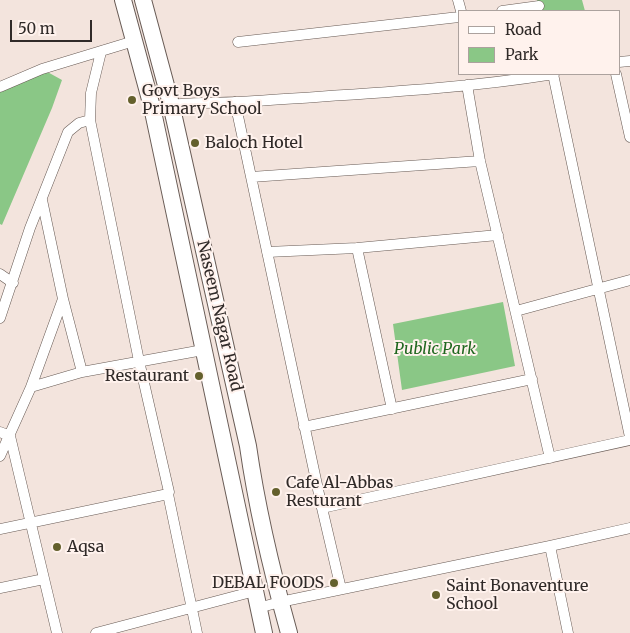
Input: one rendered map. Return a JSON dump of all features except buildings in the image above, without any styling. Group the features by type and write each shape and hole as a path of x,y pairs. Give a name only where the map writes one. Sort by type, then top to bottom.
{"main road":[{"name":"Naseem Nagar Road","path":"123,0 152,108 264,633"},
{"name":"Naseem Nagar Road","path":"144,0 171,104 248,446 253,481 280,602 289,633"}],"street":[{"path":"509,10 539,6"},
{"path":"238,42 458,17"},
{"path":"0,87 42,69 134,41"},
{"path":"101,52 91,93 90,120 196,633"},
{"path":"152,108 171,104 235,102 467,85 545,75"},
{"path":"322,508 630,439 553,75"},
{"path":"616,75 630,138"},
{"path":"467,85 480,162 550,458"},
{"path":"235,102 304,427 341,589"},
{"path":"0,318 30,228 68,132 79,123 90,120"},
{"path":"251,177 480,162"},
{"path":"42,200 63,300 82,372"},
{"path":"267,252 357,248 498,235"},
{"path":"357,248 392,409"},
{"path":"0,274 13,283"},
{"path":"516,311 630,280"},
{"path":"0,456 5,434 31,387 63,300"},
{"path":"31,387 82,372 203,350"},
{"path":"304,427 532,379"},
{"path":"5,434 32,524 57,633"},
{"path":"0,530 168,494"},
{"path":"258,608 630,528"},
{"path":"550,546 568,633"},
{"path":"0,588 44,579"},
{"path":"96,633 255,592"}],"green space":[{"path":"537,0 582,0 585,10 540,10"},
{"path":"42,69 62,80 2,225 0,224 0,87"},
{"name":"Public Park","path":"503,302 515,366 402,390 393,324"}],"place":[{"name":"Govt Boys Primary School","path":"132,100"},
{"name":"Baloch Hotel","path":"195,143"},
{"name":"Restaurant","path":"199,376"},
{"name":"Cafe Al-Abbas Resturant","path":"276,492"},
{"name":"Aqsa","path":"57,547"},
{"name":"DEBAL FOODS","path":"334,583"},
{"name":"Saint Bonaventure School","path":"436,595"}]}
